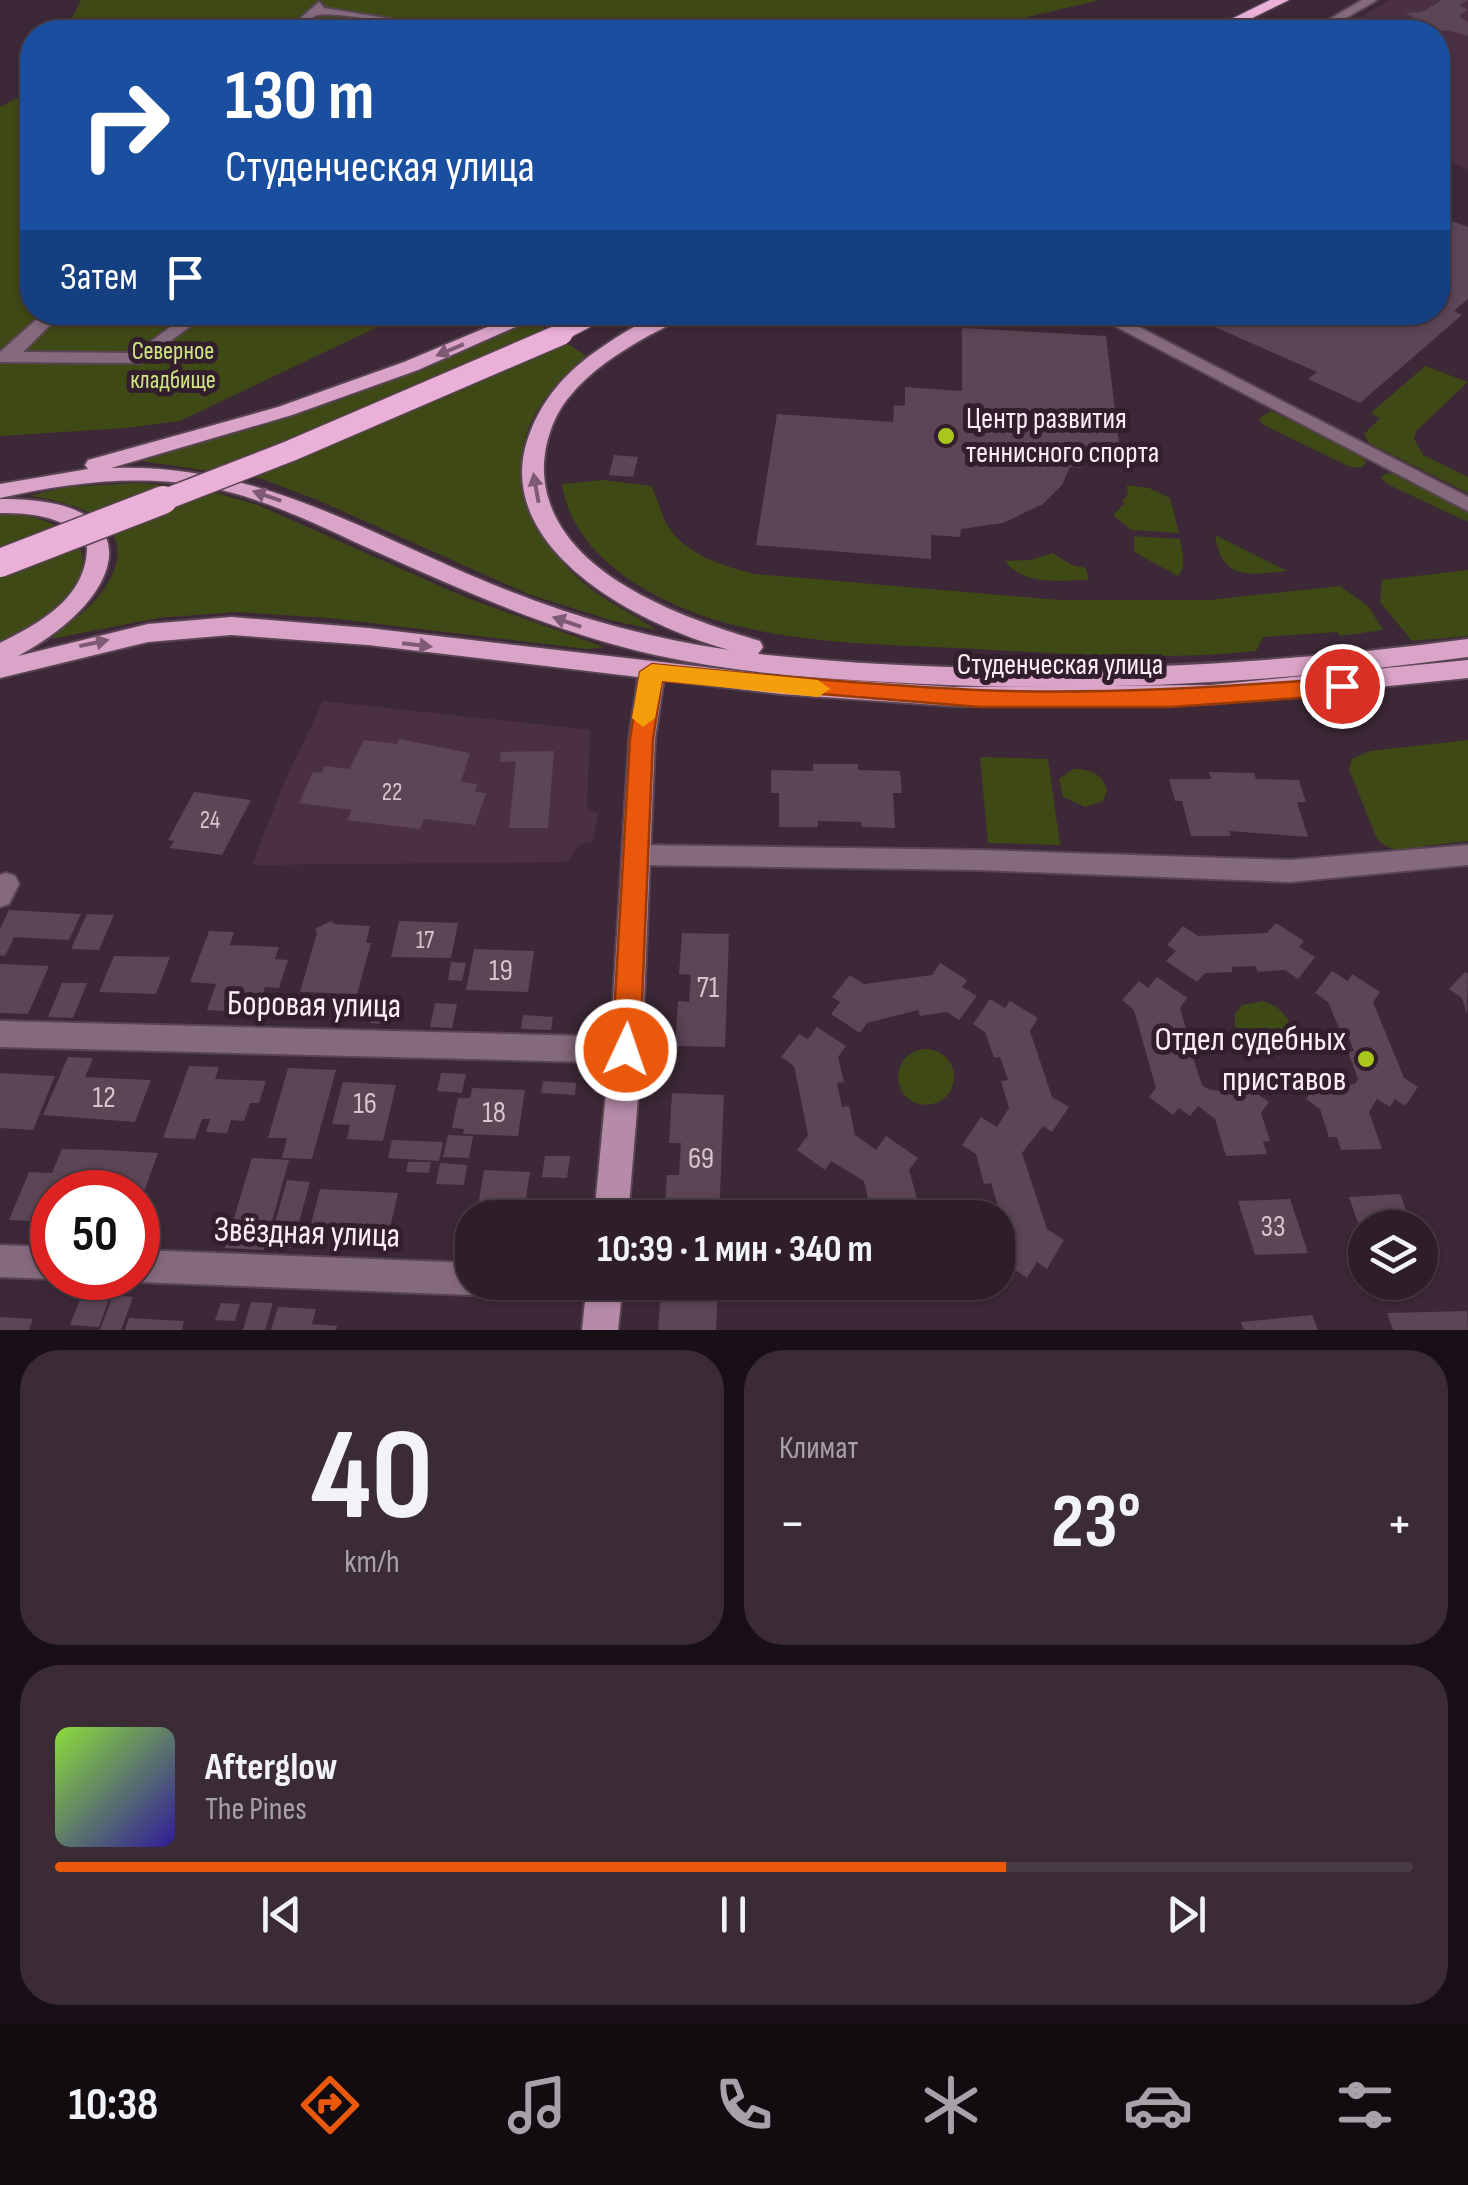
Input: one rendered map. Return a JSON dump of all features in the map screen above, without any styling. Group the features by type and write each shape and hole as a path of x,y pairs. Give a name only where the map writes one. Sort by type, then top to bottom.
{"highway":[{"path":"1239,20 1282,0"},
{"path":"0,563 290,451 582,325"}],"main road":[{"path":"1,496 285,411 411,366 509,325"},
{"path":"655,325 583,371 550,408 535,444 534,483 548,525 578,563 616,593 674,624 760,648 932,664 1210,677"},
{"path":"1,496 76,477 129,474 222,482 287,503 656,660"},
{"path":"0,654 37,634 76,604 96,577 98,552 88,531 68,515 1,496"},
{"path":"0,668 128,636 231,626 656,660"},
{"name":"Студенческая улица","path":"656,660 1072,680 1210,677 1332,668 1468,648"},
{"path":"613,1200 626,1050 642,739 656,660"},
{"name":"Студенческая улица","path":"656,660 894,694 1117,700 1342,686 1468,669"},
{"path":"600,1330 603,1300"}],"street":[{"path":"305,20 325,0"},
{"path":"1336,20 1372,0"},
{"path":"311,14 334,11 390,20"},
{"path":"3,357 40,325"},
{"path":"3,357 140,358 184,325"},
{"path":"1121,325 1468,504"},
{"path":"638,854 980,860 1272,871 1468,856"},
{"name":"Боровая улица","path":"0,1034 626,1050"},
{"path":"0,1261 30,1262"},
{"name":"Звёздная улица","path":"160,1267 455,1278"}],"shaded area":[{"path":"1391,0 1468,0 1468,169 1450,162 1450,20 1355,20"},
{"path":"323,701 590,730 587,808 598,813 593,842 579,845 567,862 252,865 283,785"}],"green space":[{"path":"81,0 1100,0 1015,20 71,20"},
{"name":"Северное кладбище","path":"20,96 20,325 382,325 180,421 0,436 0,107"},
{"path":"523,325 539,325 586,356 546,398 525,437 523,484 529,507 539,529 567,567 593,591 656,630 528,594 262,479 142,461 315,408"},
{"path":"1425,366 1468,382 1417,430 1414,438 1423,455 1468,477 1468,493 1369,443 1364,434 1380,418 1371,413"},
{"path":"1271,411 1362,455 1366,463 1361,468 1348,466 1262,424 1259,418"},
{"path":"1387,473 1468,510 1468,522 1387,484 1381,477"},
{"path":"604,480 651,486 666,523 682,543 717,563 755,574 1060,600 1210,600 1340,586 1368,606 1383,630 1340,636 1337,632 1263,637 1256,651 1151,656 858,643 770,633 685,609 630,580 605,560 585,538 570,512 562,484"},
{"path":"139,483 203,489 258,505 467,598 604,647 587,649 329,618 236,612 158,618 51,639 98,597 113,574 118,554 105,524 90,513 28,496 66,487"},
{"path":"1127,485 1149,488 1170,498 1179,533 1131,530 1113,515 1125,503 1122,501 1128,495"},
{"path":"0,513 59,527 81,550 82,566 75,584 59,604 0,642"},
{"path":"1215,535 1287,571 1260,574 1231,568 1224,561"},
{"path":"1134,536 1180,539 1183,563 1178,576 1134,552"},
{"path":"1052,553 1086,568 1089,580 1032,578 1005,561 1031,560"},
{"path":"1468,570 1468,636 1412,641 1380,602 1382,580"},
{"path":"1468,740 1468,841 1424,846 1426,851 1412,852 1394,849 1377,839 1349,769 1352,759 1370,751"},
{"path":"980,757 1048,759 1060,845 988,843"},
{"path":"1073,769 1089,771 1102,780 1107,790 1103,801 1085,807 1063,797 1059,779"},
{"path":"1263,1001 1281,1011 1290,1027 1290,1041 1278,1050 1254,1047 1235,1026 1235,1014 1242,1005"},
{"path":"926,1049 945,1058 954,1077 945,1096 926,1105 907,1096 898,1077 907,1058"}],"building":[{"path":"1442,0 1468,0 1459,5 1468,10 1459,16 1468,22 1468,36 1450,31 1450,20 1408,20 1413,17 1405,13 1422,12"},
{"path":"1450,220 1468,227 1468,299 1454,311 1462,315 1360,403 1308,379 1317,372 1215,327 1450,325"},
{"name":"Центр развития теннисного спорта","path":"962,328 1106,336 1120,452 1081,449 1081,468 1070,467 1062,485 1043,504 1003,523 961,529 960,537 931,535 931,559 756,545 777,414 893,422 894,405 905,406 905,387 962,391"},
{"path":"614,455 638,457 633,477 609,475"},
{"path":"399,739 470,753 461,782 477,784 475,792 486,793 475,825 424,819 420,829 347,820 352,810 299,803 313,772 321,773 325,766 349,769 364,740 397,744"},
{"path":"554,751 548,828 509,828 516,761 500,762 501,752"},
{"path":"813,764 858,764 858,770 900,771 902,793 893,793 895,828 818,821 818,827 779,827 779,793 771,793 771,770 813,771"},
{"path":"1209,772 1299,780 1306,802 1297,802 1308,837 1229,831 1231,836 1191,836 1182,801 1175,801 1169,779 1211,779"},
{"path":"194,792 251,800 222,855 170,848 174,841 168,840"},
{"path":"9,910 81,914 69,940 14,937 5,956 0,955 0,929"},
{"path":"87,914 114,915 99,950 71,949"},
{"path":"331,921 370,926 366,943 371,943 357,994 300,992 315,929"},
{"path":"399,921 458,923 451,958 391,957"},
{"path":"1276,923 1304,941 1299,947 1315,957 1298,979 1285,970 1258,972 1255,966 1205,973 1197,982 1166,961 1176,951 1167,945 1183,926 1198,936 1267,933"},
{"path":"209,931 234,932 230,945 279,947 275,959 288,960 279,988 265,987 257,1013 207,1010 216,984 190,982"},
{"path":"682,933 729,934 725,1047 675,1046 678,1001 689,1002 691,975 679,974"},
{"path":"474,949 534,951 528,992 466,990"},
{"path":"114,956 170,957 156,994 99,992"},
{"path":"451,962 466,963 462,981 448,980"},
{"path":"940,963 967,980 962,987 977,996 959,1020 947,1012 920,1016 918,1010 867,1023 860,1033 831,1014 840,1002 832,997 850,975 864,984 932,975"},
{"path":"0,964 49,966 28,1014 0,1013"},
{"path":"1332,971 1348,981 1352,974 1380,992 1373,1002 1404,1078 1418,1087 1405,1106 1395,1099 1390,1107 1377,1099 1369,1112 1382,1149 1341,1150 1337,1137 1329,1137 1320,1109 1306,1099 1323,1074 1340,1085 1355,1084 1358,1079 1348,1052 1354,1051 1345,1028 1339,1028 1328,1002 1315,993"},
{"path":"1465,972 1467,1014 1462,998 1449,989"},
{"path":"1157,977 1187,998 1180,1008 1187,1033 1180,1033 1202,1085 1226,1091 1235,1078 1269,1102 1261,1113 1270,1141 1263,1142 1267,1154 1226,1156 1215,1119 1198,1106 1190,1116 1179,1108 1173,1115 1149,1097 1156,1088 1134,1010 1122,1000 1139,981 1148,988"},
{"path":"62,983 87,983 73,1018 48,1017"},
{"path":"377,996 394,997 387,1024 370,1023"},
{"path":"990,999 1005,1008 1010,1001 1038,1018 1030,1031 1052,1097 1069,1107 1052,1132 1043,1126 1022,1153 1047,1229 1064,1240 1047,1269 1037,1262 1027,1278 1015,1270 1015,1200 996,1200 991,1183 984,1184 976,1154 962,1145 981,1117 997,1127 1009,1108 1001,1081 1008,1080 1000,1057 994,1058 985,1032 973,1024"},
{"path":"435,1003 457,1004 452,1028 430,1027"},
{"path":"523,1015 553,1017 551,1030 521,1029"},
{"path":"817,1027 846,1046 838,1057 844,1082 837,1083 842,1107 849,1106 855,1135 876,1150 886,1136 918,1158 909,1170 917,1199 868,1200 864,1181 831,1161 825,1170 797,1150 808,1135 794,1066 781,1057 799,1034 808,1039"},
{"path":"68,1057 93,1058 85,1077 151,1080 135,1122 43,1115"},
{"path":"189,1066 219,1067 215,1079 266,1081 259,1103 250,1103 244,1121 231,1120 227,1133 206,1132 210,1119 202,1119 195,1139 163,1138"},
{"path":"288,1068 336,1070 312,1159 282,1158 287,1138 268,1138"},
{"path":"0,1073 55,1076 33,1130 0,1128"},
{"path":"441,1073 466,1074 462,1093 437,1091"},
{"path":"543,1081 576,1083 575,1095 541,1093"},
{"path":"343,1082 396,1085 383,1141 347,1139 350,1125 332,1124"},
{"path":"472,1088 525,1090 518,1136 463,1134 464,1129 452,1128 458,1098 470,1098"},
{"path":"672,1093 724,1095 720,1200 665,1200 667,1175 679,1175 681,1143 669,1143"},
{"path":"448,1135 473,1136 469,1158 443,1157"},
{"path":"392,1140 443,1142 439,1161 388,1158"},
{"path":"62,1149 158,1153 152,1170 53,1170"},
{"path":"545,1156 570,1156 567,1178 542,1177"},
{"path":"252,1158 289,1160 264,1250 225,1248"},
{"path":"408,1162 431,1162 429,1173 406,1172"},
{"path":"440,1163 467,1165 464,1185 436,1184"},
{"path":"484,1170 530,1172 526,1200 479,1200"},
{"path":"29,1172 30,1221 9,1220"},
{"path":"287,1180 310,1182 292,1248 268,1247"},
{"path":"320,1189 398,1193 388,1237 309,1232"},
{"path":"1400,1194 1406,1210 1354,1210 1349,1197"},
{"path":"1290,1199 1308,1253 1255,1255 1238,1201"},
{"path":"80,1300 109,1300 99,1327 70,1325"},
{"path":"111,1300 132,1300 121,1330 100,1330"},
{"path":"660,1300 717,1300 716,1330 658,1330"},
{"path":"251,1302 273,1303 265,1330 243,1330"},
{"path":"221,1303 240,1304 235,1321 215,1320"},
{"path":"278,1307 316,1309 312,1324 337,1326 336,1330 271,1330"},
{"path":"1467,1311 1468,1330 1393,1330 1387,1313"},
{"path":"1312,1315 1318,1330 1244,1330 1241,1322"},
{"path":"0,1317 33,1319 29,1330 0,1330"},
{"path":"129,1318 184,1321 182,1330 125,1330"}],"slow traffic":[{"path":"643,718 652,672 818,689"}],"place":[{"name":"Центр развития теннисного спорта","path":"946,436"},
{"name":"Отдел судебных приставов","path":"1366,1059"}],"route":[{"path":"626,1050 642,739 652,672 980,699 1205,698 1342,686"}]}
